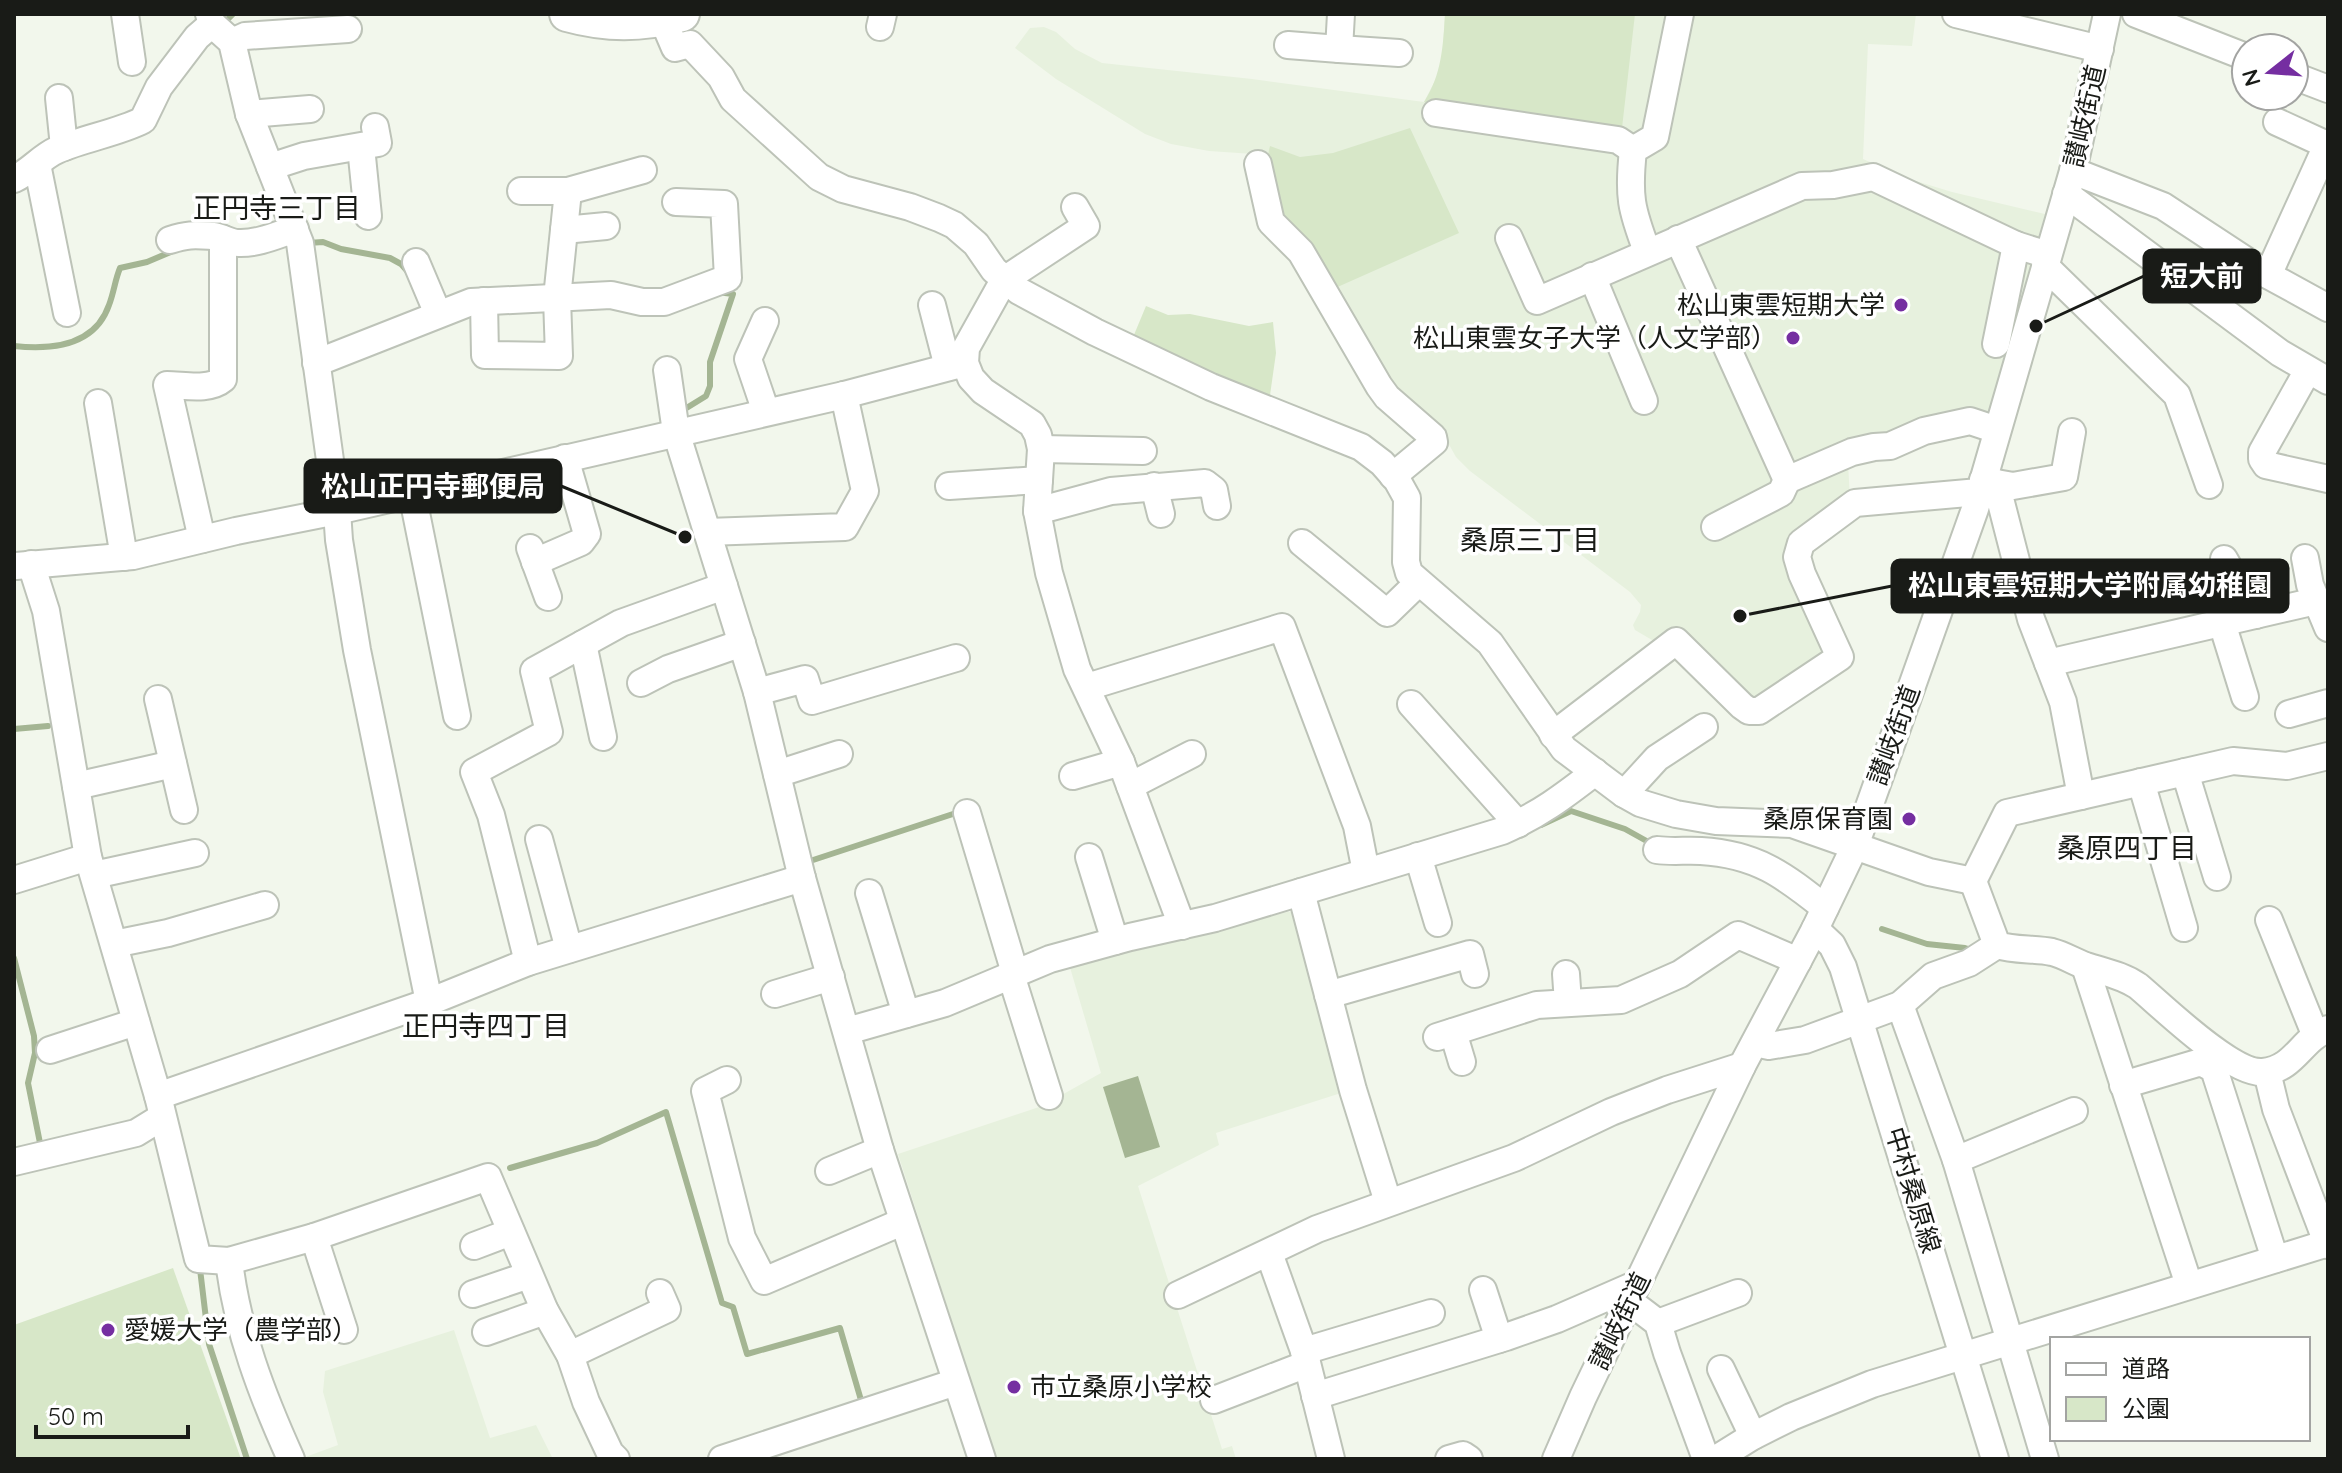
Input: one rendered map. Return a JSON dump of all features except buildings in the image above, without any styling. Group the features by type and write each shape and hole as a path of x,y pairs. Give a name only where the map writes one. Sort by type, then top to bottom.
{"main road":[{"path":"567,14 599,23 672,17"}],"street":[{"path":"125,14 132,62"},
{"path":"1339,49 1341,14"},
{"path":"1633,150 1655,137 1680,14"},
{"path":"1956,14 2100,49"},
{"name":"讃岐街道","path":"1556,1459 1749,1055 1855,846 1986,485 1997,430 2069,182 2107,14"},
{"path":"2136,14 2230,51"},
{"path":"672,17 675,48 690,44 721,77 733,99 819,177 843,189 910,207 954,225 976,244 1004,280 1019,291 1095,332 1211,387 1361,447 1393,476 1407,498 1406,562 1409,573 1490,643 1564,749 1624,794 1640,803 1676,814 1716,821 1792,824 1929,872 1973,881"},
{"path":"14,179 52,152 143,120 159,87 210,19 232,42 249,114 300,243 339,540 357,650 429,1002"},
{"path":"232,42 245,36 348,29"},
{"path":"1288,45 1399,53"},
{"path":"59,98 64,147"},
{"path":"249,114 310,109"},
{"path":"1436,113 1618,140 1633,150"},
{"path":"2268,275 2318,194 2328,144 2277,122"},
{"path":"270,167 368,137 368,216"},
{"path":"1633,150 1629,184 1632,211 1647,251"},
{"path":"37,164 59,304"},
{"path":"1258,164 1271,222 1301,252 1387,397 1433,437 1434,442 1393,476"},
{"path":"521,191 568,191 643,170"},
{"path":"1509,238 1537,301 1802,186 1833,185 1873,177 2047,260 2177,395 2209,485"},
{"path":"2069,182 2163,206 2268,275 2328,308"},
{"path":"2069,182 2171,274 2280,353 2318,375 2262,452 2262,459 2266,465 2328,479"},
{"path":"484,301 485,355 559,356 557,298 568,191"},
{"path":"316,363 471,302 611,295 642,302 664,302 728,278 724,204 676,202"},
{"path":"616,1459 610,1453 586,1402 570,1355 545,1311 488,1177 314,1237 229,1261 198,1259 160,1106 91,866 46,611 23,565 124,557 844,395 957,365 1004,280 1086,226 1075,207"},
{"path":"564,230 606,226"},
{"path":"170,240 189,233 238,243 295,229"},
{"path":"202,539 167,385 209,386 223,379 223,239"},
{"path":"1678,239 1787,480"},
{"path":"1996,344 2016,245"},
{"path":"416,262 438,314"},
{"path":"1592,276 1644,401"},
{"path":"932,305 957,365 983,391 1032,424 1038,435 1041,449 1037,511 1049,573 1077,669 1125,774 1182,926"},
{"path":"765,321 748,359 766,412"},
{"path":"667,370 676,432 757,692 802,878 880,1150 982,1459"},
{"path":"707,532 845,527 865,491 844,395"},
{"path":"98,403 95,461 124,557"},
{"path":"1715,527 1781,493 1787,480 1852,452 1890,446 1924,431 1970,421 1997,430"},
{"path":"1553,735 1676,641 1742,706 1749,711 1766,707 1840,657 1802,574 1797,557 1801,543 1855,503 1986,485 2013,486 2064,477 2072,432"},
{"path":"1041,449 1143,451"},
{"path":"548,597 532,554 581,542 587,534 565,458"},
{"path":"949,486 1039,480"},
{"path":"1037,511 1084,496 1154,486 1205,483 1214,490 1217,506"},
{"path":"1986,485 2063,702 2081,796"},
{"path":"1154,486 1161,514"},
{"path":"412,493 457,716"},
{"path":"1302,543 1387,613 1418,583"},
{"path":"2305,558 2316,601 2328,628"},
{"path":"2224,559 2256,615"},
{"path":"528,962 491,815 474,772 549,732 534,671 621,623 724,586"},
{"path":"2048,663 2316,601"},
{"path":"2222,623 2245,697"},
{"path":"1087,687 1282,627 1357,826 1366,872"},
{"path":"641,683 668,669 742,643"},
{"path":"583,644 607,723"},
{"path":"757,692 805,679 812,701 883,692 956,659"},
{"path":"158,699 184,810"},
{"path":"2289,714 2328,703"},
{"path":"1411,704 1518,824"},
{"path":"1624,794 1657,758 1704,727"},
{"path":"777,774 839,754"},
{"path":"1073,776 1125,774 1192,754"},
{"path":"1997,945 1973,881 2007,813 2233,761 2287,766 2328,756"},
{"path":"76,786 173,764"},
{"path":"847,1031 945,1003 1050,959 1301,892 1518,824 1550,807 1595,772"},
{"path":"2185,772 2217,877"},
{"path":"2141,782 2184,928"},
{"path":"967,813 1049,1096"},
{"path":"539,839 569,949"},
{"name":"中村桑原線","path":"1657,850 1677,853 1700,850 1763,863 1792,881 1820,918 1843,967 1995,1459"},
{"path":"14,880 91,866 195,853"},
{"path":"1418,856 1438,923"},
{"path":"1089,857 1115,941"},
{"path":"14,1162 136,1133 160,1106 528,962 802,878"},
{"path":"1301,892 1353,1090 1388,1202"},
{"path":"869,893 906,1014"},
{"path":"114,944 168,933 252,901"},
{"path":"1178,1295 1317,1229 1514,1158 1611,1112 1769,1046 1805,1040 1900,1005 1933,976 1969,963 1997,945 2053,953 2126,978 2187,1030 2228,1058 2256,1072 2267,1072 2296,1057 2322,1032 2269,920"},
{"path":"1462,1062 1445,1034 1537,1005 1621,1000 1680,974 1738,935 1798,961"},
{"path":"1328,995 1470,954 1475,974"},
{"path":"2085,966 2189,1285"},
{"path":"1566,974 1568,1003"},
{"path":"775,994 831,977"},
{"path":"1900,1005 1956,1160 2045,1459"},
{"path":"50,1050 136,1022"},
{"path":"2123,1085 2201,1062 2214,1069 2275,1259"},
{"path":"1716,1459 1753,1436 1872,1384 2328,1244 2276,1109 2267,1072"},
{"path":"727,1080 705,1091 742,1238 764,1281 902,1222"},
{"path":"1956,1160 2074,1111"},
{"path":"829,1171 880,1150"},
{"path":"474,1246 511,1232"},
{"path":"314,1237 344,1330"},
{"path":"1269,1253 1306,1357 1331,1459"},
{"path":"229,1261 239,1317 256,1377 291,1459"},
{"path":"473,1294 529,1275"},
{"path":"1483,1290 1499,1339"},
{"path":"570,1355 667,1309 660,1293"},
{"path":"1315,1396 1499,1339 1633,1293 1658,1323 1706,1459"},
{"path":"1658,1323 1738,1293"},
{"path":"486,1332 545,1311"},
{"path":"1214,1400 1306,1357 1431,1313"},
{"path":"1721,1369 1753,1436"},
{"path":"722,1459 956,1382"},
{"path":"1449,1459 1463,1455 1469,1459"}],"shaded area":[{"path":"1445,14 1916,14 1912,46 1868,44 1863,159 1906,178 1952,192 2045,214 1990,411 1929,424 1848,462 1850,500 1800,538 1835,656 1761,704 1635,630 1633,625 1641,605 1630,592 1470,471 1456,457 1442,432 1400,400 1266,163 1268,155 1209,151 1171,144 1145,134 1056,79 1015,48 1030,28 1044,27 1102,63 1424,102 1439,73"},
{"path":"1294,912 1341,1093 1216,1133 1219,1145 1138,1186 1222,1449 1232,1446 1236,1459 996,1459 898,1154 1042,1106 1101,1073 1069,964 1180,935 1190,938"},
{"path":"1138,1076 1160,1147 1125,1158 1103,1087"},
{"name":"愛媛大学（農学部）","path":"454,1330 490,1438 536,1425 553,1459 300,1459 338,1445 323,1392 325,1371"}],"green space":[{"path":"1445,14 1635,14 1622,128 1555,122 1424,102 1438,70"},
{"path":"1410,128 1459,233 1333,289 1282,224 1266,163 1270,146 1300,157 1333,153"},
{"path":"1146,306 1168,315 1190,314 1249,326 1273,322 1276,353 1269,402 1131,342"},
{"name":"愛媛大学（農学部）","path":"173,1268 241,1459 14,1459 14,1325"}],"waterway":[{"path":"225,22 233,14"},
{"path":"308,243 323,242 341,249 390,258 409,273"},
{"path":"14,346 57,346 83,337 102,319 120,268 147,262 173,251"},
{"path":"680,412 706,396 710,386 710,362 733,294 717,292"},
{"path":"14,729 48,726"},
{"path":"1541,825 1571,811 1625,829 1652,844"},
{"path":"807,862 959,812"},
{"path":"1882,929 1927,944 1975,951"},
{"path":"14,958 34,1036 35,1053 28,1083 40,1143"},
{"path":"510,1168 597,1143 666,1112 722,1303 733,1307 747,1354 840,1328 863,1407"},
{"path":"200,1269 209,1344 247,1459"}],"place":[{"name":"松山東雲短期大学","path":"1901,305"},
{"name":"短大前","path":"2036,326"},
{"name":"松山東雲女子大学（人文学部）","path":"1793,338"},
{"name":"松山正円寺郵便局","path":"685,537"},
{"name":"松山東雲短期大学附属幼稚園","path":"1740,616"},
{"name":"桑原保育園","path":"1909,819"},
{"name":"愛媛大学（農学部）","path":"108,1330"},
{"name":"市立桑原小学校","path":"1014,1387"}],"district":[{"name":"正円寺三丁目","path":"277,208"},
{"name":"桑原三丁目","path":"1530,540"},
{"name":"桑原四丁目","path":"2127,848"},
{"name":"正円寺四丁目","path":"486,1026"}]}
